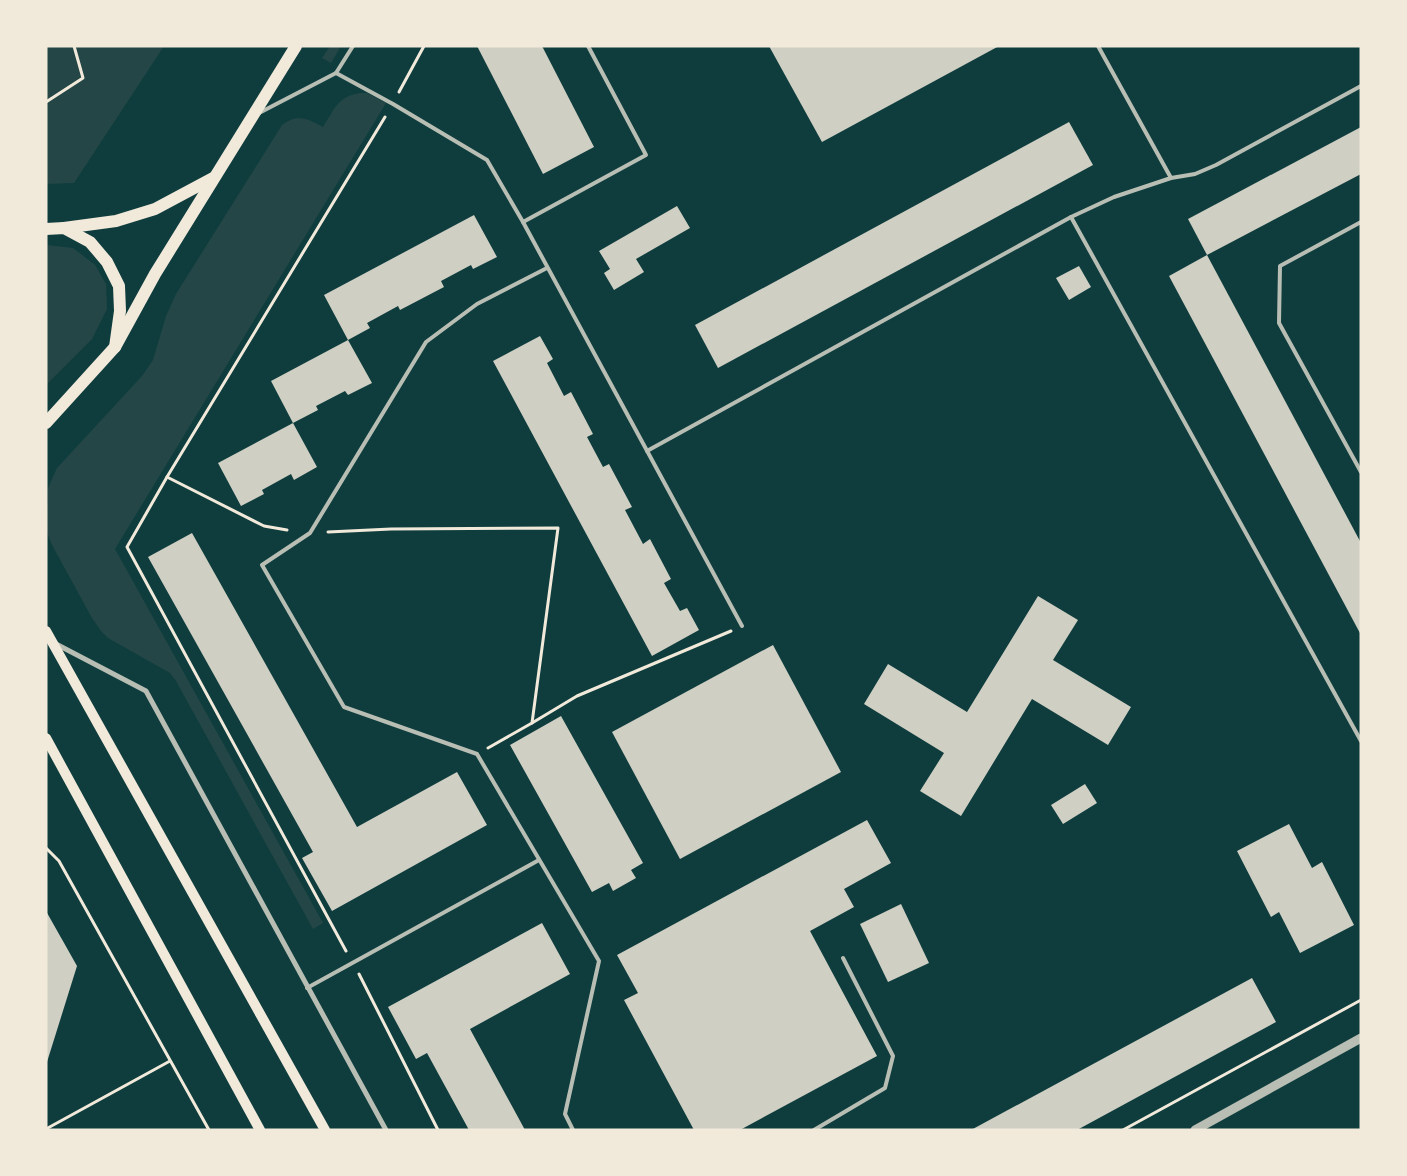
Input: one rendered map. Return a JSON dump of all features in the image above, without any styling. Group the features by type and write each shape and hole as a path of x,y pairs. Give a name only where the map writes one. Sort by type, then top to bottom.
{"main road":[{"path":"46,423 115,347 155,274 296,46"},
{"path":"46,230 116,221 155,209 216,176"},
{"path":"64,228 90,242 107,262 119,286 120,311 115,347"},
{"path":"46,631 325,1130"},
{"path":"46,738 260,1130"}],"street":[{"path":"52,642 146,691 386,1130"},
{"path":"1195,1130 1361,1038"}],"lane":[{"path":"252,116 336,73 352,46"},
{"path":"523,222 646,154 588,46"},
{"path":"1098,46 1171,178"},
{"path":"336,73 393,104 487,160 523,222 742,626"},
{"path":"647,451 1071,217 1114,197 1171,178 1195,174 1216,165 1361,86"},
{"path":"1071,217 1361,741"},
{"path":"1361,222 1280,266 1279,323 1361,472"},
{"path":"547,268 478,304 426,342 310,533 262,565 344,707 477,754 599,961 565,1114 573,1130"},
{"path":"307,988 539,860"},
{"path":"814,1130 885,1088 893,1056 843,958"}],"path":[{"path":"46,102 83,78 74,46"},
{"path":"167,478 264,526 310,533 391,529 558,528 532,723"},
{"path":"477,754 577,696 742,626"},
{"path":"46,848 59,862 209,1130"},
{"path":"1123,1130 1361,1000"},
{"path":"46,1130 170,1061"}],"shaded area":[{"path":"46,46 164,46 74,183 46,184"},
{"path":"330,46 341,46 331,63 322,58"},
{"path":"367,93 386,103 115,549 323,923 313,929 176,681 170,673 108,638 92,618 52,545 46,530 48,488 57,468 142,376 153,360 166,316 176,294 282,125 298,118 308,120 323,127 337,105 346,97"},
{"path":"46,245 73,248 95,265 106,284 107,309 92,339 46,385"}],"building":[{"path":"477,46 542,46 594,147 543,174"},
{"path":"769,46 999,46 822,142"},
{"path":"1069,122 1093,165 718,368 695,325"},
{"path":"1361,127 1361,174 1207,255 1188,219"},
{"path":"677,206 690,228 636,259 644,272 614,290 604,273 610,269 599,251"},
{"path":"474,215 497,257 473,269 471,265 441,281 444,287 400,310 398,306 367,323 370,328 348,340 324,295"},
{"path":"1207,255 1361,543 1361,635 1169,276"},
{"path":"1079,266 1091,287 1069,300 1056,278"},
{"path":"540,336 553,359 547,363 564,396 571,392 593,434 587,437 603,467 609,464 632,507 625,510 643,544 650,539 671,579 664,583 680,611 687,608 699,630 652,656 493,361"},
{"path":"348,340 372,383 348,395 345,391 316,406 318,410 293,423 271,381"},
{"path":"293,423 317,467 294,480 291,474 262,490 264,494 241,506 218,463"},
{"path":"192,533 357,827 457,772 487,825 332,911 302,858 313,852 148,557"},
{"path":"1038,596 1078,620 1053,660 1131,707 1108,745 1032,699 961,816 920,791 944,753 864,704 888,664 967,712"},
{"path":"773,645 841,772 680,859 612,732"},
{"path":"561,716 643,863 631,870 636,878 613,891 609,883 592,892 510,745"},
{"path":"1085,784 1097,803 1063,824 1051,805"},
{"path":"867,820 891,863 844,889 854,907 810,931 877,1056 740,1130 694,1130 624,1000 638,993 617,955"},
{"path":"1289,824 1312,868 1322,862 1354,925 1300,953 1279,912 1271,917 1237,851"},
{"path":"901,904 929,963 888,982 860,924"},
{"path":"46,911 77,966 47,1062 46,1062"},
{"path":"542,923 570,974 470,1029 525,1130 469,1130 427,1053 416,1059 388,1007"},
{"path":"1252,978 1276,1022 1077,1130 971,1130"}]}
